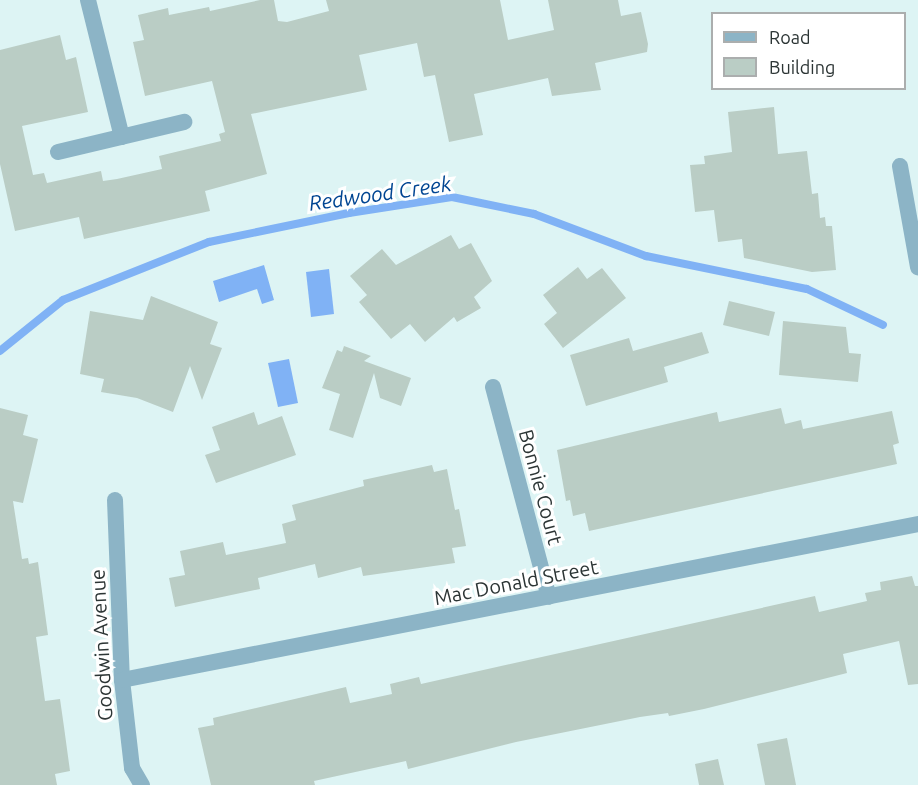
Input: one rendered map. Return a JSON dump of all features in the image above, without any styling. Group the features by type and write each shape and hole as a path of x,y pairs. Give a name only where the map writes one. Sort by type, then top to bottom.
{"street":[{"path":"88,0 122,137"},
{"path":"58,152 184,122"},
{"path":"900,166 918,267"},
{"name":"Bonnie Court","path":"493,387 549,597"},
{"name":"Goodwin Avenue","path":"115,500 122,680 132,768 142,785"},
{"name":"Mac Donald Street","path":"122,680 918,524"}],"water":[{"path":"264,265 274,300 262,304 257,289 219,302 213,281"},
{"path":"329,269 334,314 311,317 306,272"},
{"path":"289,359 298,403 278,407 268,363"}],"building":[{"path":"260,0 274,0 278,21 287,22 329,11 326,0 500,0 508,40 554,30 548,0 618,0 621,16 641,12 648,44 647,52 595,63 601,90 552,96 548,78 474,94 483,135 449,142 435,75 424,77 417,43 359,55 367,90 251,114 267,174 205,191 210,211 84,239 79,217 15,231 0,164 0,50 60,35 66,60 76,57 88,112 22,126 33,175 44,173 47,183 101,171 103,181 117,179 162,169 159,156 221,141 219,134 225,132 212,81 145,96 133,42 144,40 138,15 168,8 169,15 209,7 210,11"},
{"path":"774,107 778,154 807,151 812,194 818,193 820,218 825,217 826,226 832,226 836,270 812,272 744,258 742,239 718,242 714,210 695,212 690,165 705,164 704,156 732,152 728,112"},
{"path":"451,235 459,249 471,243 492,281 474,297 481,308 457,322 454,317 425,342 410,324 391,339 359,302 367,295 350,276 382,249 396,265"},
{"path":"578,267 587,279 602,268 626,298 563,348 544,324 557,313 543,295"},
{"path":"151,296 218,322 210,344 222,348 202,400 190,366 173,412 137,398 101,392 104,379 80,374 90,311 143,320"},
{"path":"729,301 775,312 769,336 723,325"},
{"path":"783,321 846,327 849,353 861,354 858,382 779,375"},
{"path":"702,332 709,353 664,367 668,382 586,406 570,355 629,338 633,351"},
{"path":"344,346 371,356 364,361 411,378 401,406 380,398 374,373 353,438 329,430 340,394 322,388 337,350 342,352"},
{"path":"0,408 28,415 23,435 38,439 23,503 13,501 22,559 28,558 29,564 38,562 48,635 36,637 45,701 60,699 70,771 55,774 57,785 0,785"},
{"path":"781,408 785,424 801,420 803,429 892,411 899,443 893,445 897,464 589,531 585,513 573,516 570,500 566,501 557,450 717,412 719,422"},
{"path":"254,412 258,425 282,416 296,455 216,483 205,455 220,450 212,427"},
{"path":"432,465 434,472 447,469 455,510 459,509 466,546 452,548 455,563 363,576 361,567 318,578 315,564 258,578 260,589 175,607 169,578 185,575 180,551 223,542 226,555 286,543 282,524 296,520 292,505 364,486 363,480"},
{"path":"912,576 915,586 918,586 918,684 908,685 899,641 843,654 847,673 704,709 669,716 668,713 640,717 516,742 408,769 406,761 314,781 315,785 211,785 198,728 214,725 213,718 346,687 350,703 392,694 390,684 419,677 421,684 815,596 819,612 867,601 865,593 881,590 880,582"},
{"path":"787,738 796,785 765,785 757,744"},
{"path":"718,759 724,785 699,785 695,764"}],"waterway":[{"name":"Redwood Creek","path":"0,351 63,300 209,242 349,213 452,197 534,214 646,256 807,289 883,325"}]}
